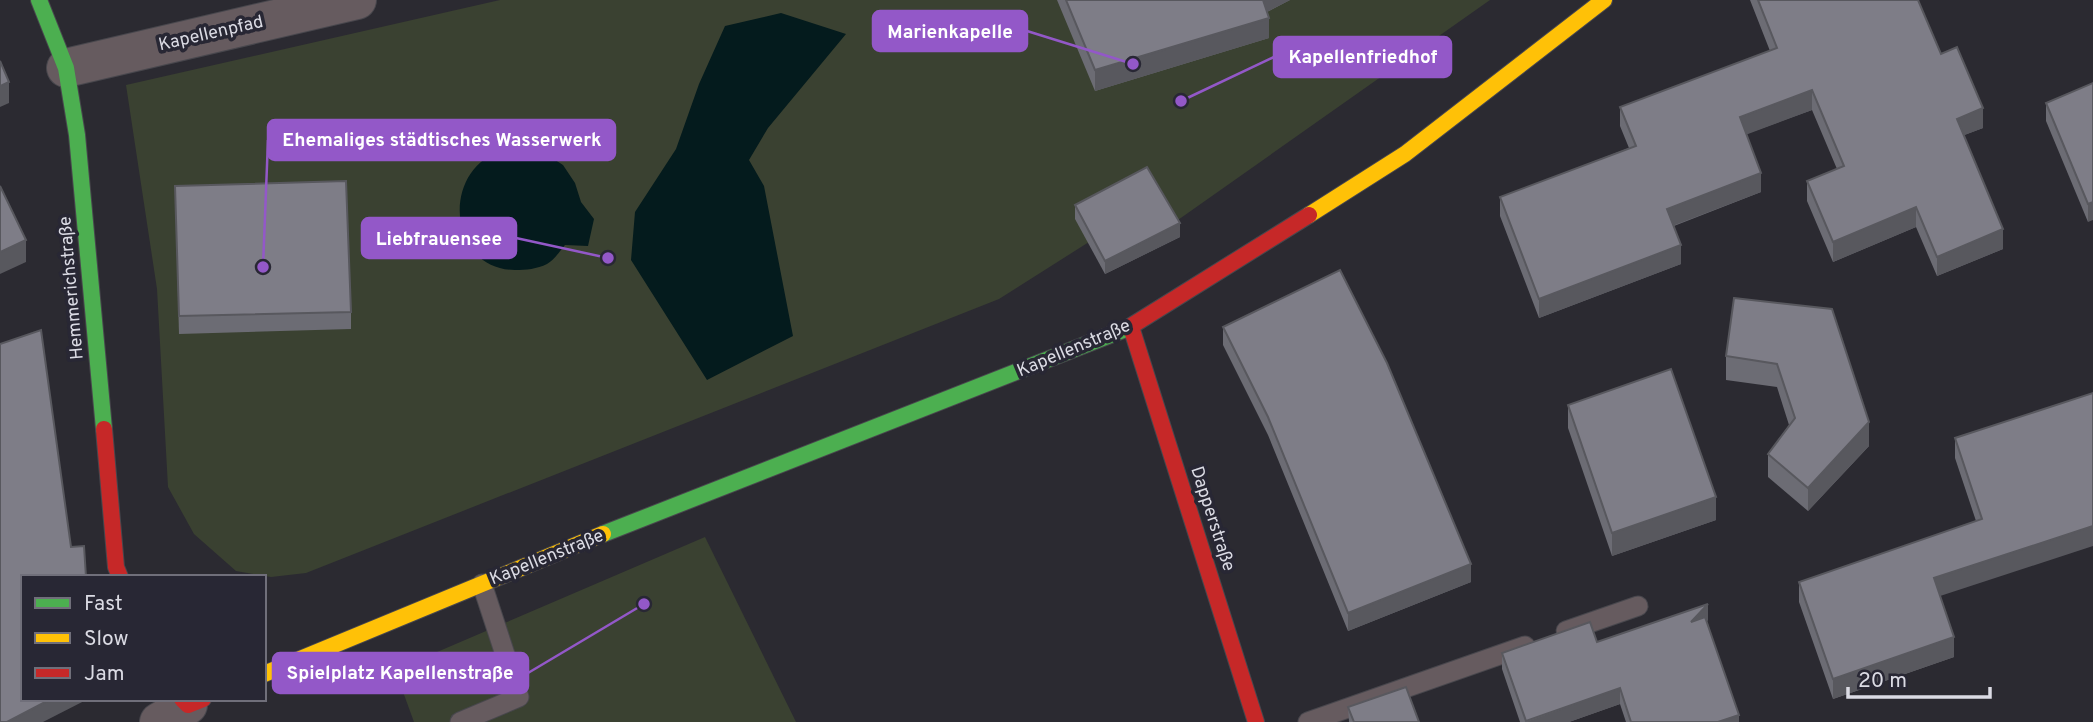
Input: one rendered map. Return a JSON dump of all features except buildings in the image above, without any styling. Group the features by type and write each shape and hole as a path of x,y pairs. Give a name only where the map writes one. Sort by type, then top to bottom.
{"street":[{"name":"Hemmerichstraße","path":"39,0 66,68 78,135 116,567 119,575"},
{"name":"Kapellenpfad","path":"66,68 357,0"},
{"name":"Kapellenstraße","path":"266,673 685,500 1131,327 1405,154 1604,0"},
{"name":"Dapperstraße","path":"1131,327 1256,722"}],"lane":[{"name":"Kapellenstraße","path":"466,721 519,697 482,584"},
{"path":"1308,722 1638,606"}],"shaded area":[{"path":"500,0 1490,0 1168,227 1130,216 999,299 306,573 271,577 236,571 194,534 168,487 157,289 126,85"},
{"path":"781,13 846,34 768,128 749,160 764,186 793,336 707,380 631,260 635,212 676,149 699,84 725,26"},
{"path":"526,148 546,154 563,165 575,183 581,202 594,219 588,246 565,245 547,264 531,269 515,270 493,266 476,254 465,237 460,217 461,196 469,176 483,160 504,150"},
{"path":"705,537 796,722 414,722 395,670"}],"traffic: fast":[{"path":"39,0 66,68 77,135 104,429"},
{"path":"603,534 1128,328"}],"traffic: slow":[{"path":"1309,215 1405,154 1604,0"},
{"path":"266,673 603,534"}],"traffic: jam":[{"path":"1128,328 1309,215"},
{"path":"1131,327 1256,722"},
{"path":"104,429 116,567 119,575"},
{"path":"184,701 188,705 198,701"}],"place":[{"name":"Marienkapelle","path":"1133,64"},
{"name":"Kapellenfriedhof","path":"1181,101"},
{"name":"Liebfrauensee","path":"608,258"},
{"name":"Ehemaliges städtisches Wasserwerk","path":"263,267"},
{"name":"Spielplatz Kapellenstraße","path":"644,604"}]}
